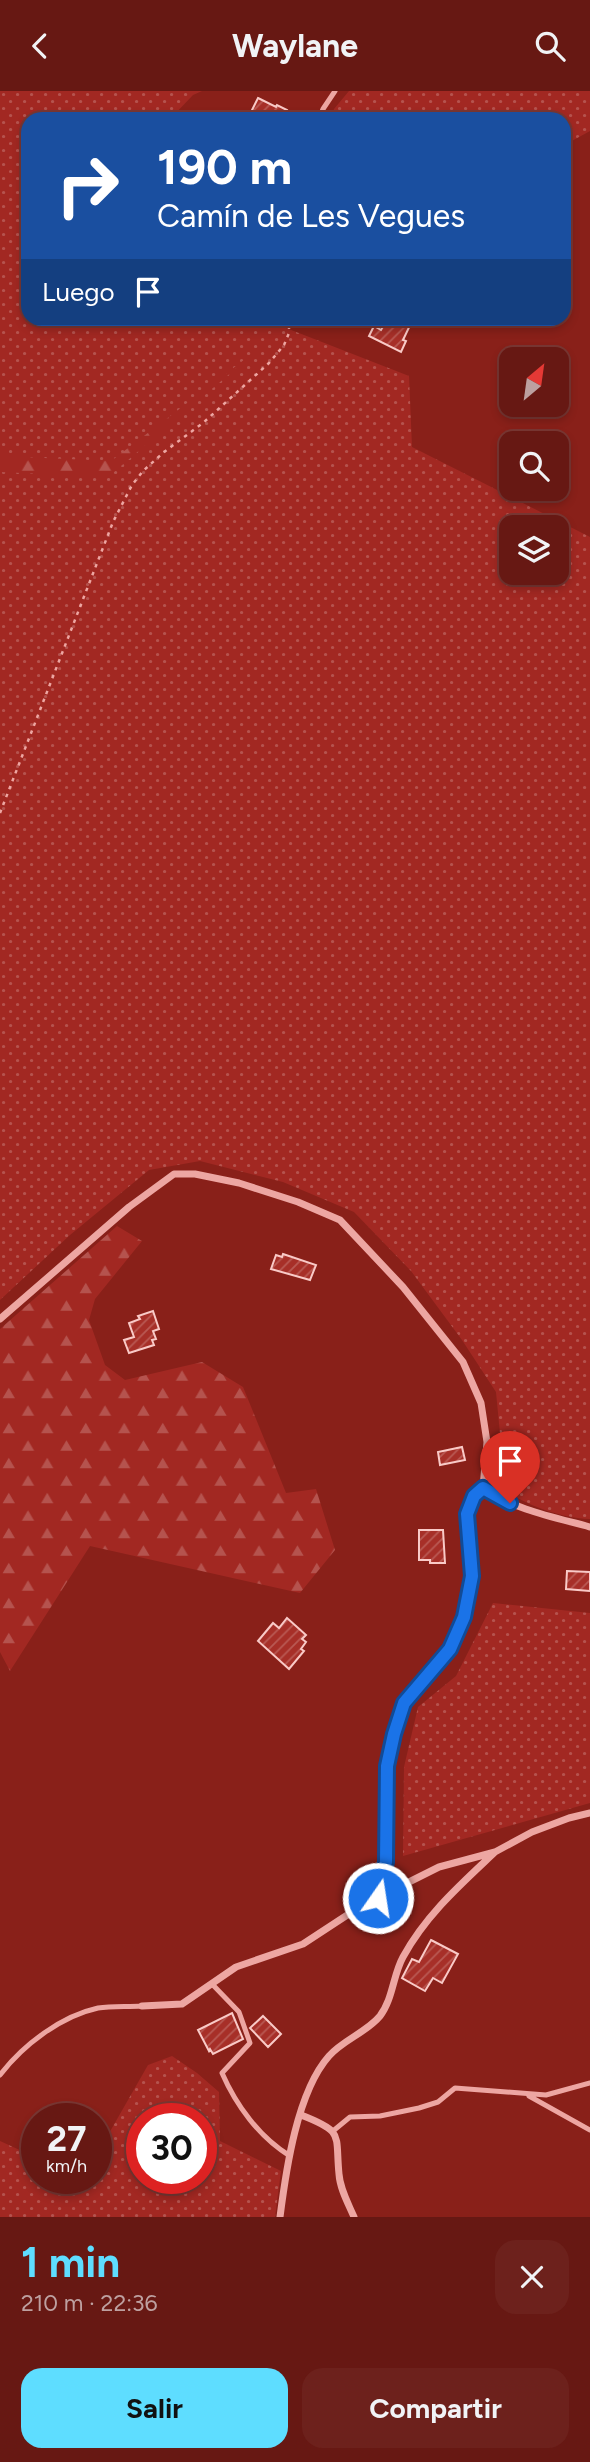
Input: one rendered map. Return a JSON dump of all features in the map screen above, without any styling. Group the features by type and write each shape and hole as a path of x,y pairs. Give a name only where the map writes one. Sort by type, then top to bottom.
{"street":[{"path":"0,1319 130,1207 174,1174 195,1174 239,1182 340,1220 402,1287 463,1362 481,1403 487,1441 483,1488 474,1496 467,1514 472,1576 464,1617 450,1649 404,1703 394,1734 387,1766 386,1862 378,1898"},
{"path":"483,1488 495,1497 524,1510 590,1527"},
{"path":"142,2006 182,2004 236,1967 303,1944 360,1906 439,1867 495,1852 532,1832 590,1813"},
{"path":"281,2217 290,2156 312,2082 321,2065 332,2052 379,2017 402,1959 422,1925 495,1852"},
{"path":"301,2115 333,2131 339,2143 342,2190 354,2217"}],"lane":[{"path":"322,112 335,91"},
{"path":"212,1984 239,2012 250,2043 222,2073 229,2090 251,2121 273,2145 290,2156"},
{"path":"0,2075 24,2049 76,2015 99,2008 142,2006"},
{"path":"333,2131 350,2117 380,2116 438,2102 455,2088 546,2095 590,2083"},
{"path":"526,2094 590,2130"}],"path":[{"path":"0,813 113,523 132,485 164,452 203,423 270,363 284,345 289,326"}],"green space":[{"path":"0,91 202,91 193,95 177,112 21,112 21,326 281,326 409,376 412,447 499,491 499,501 519,501 546,515 499,515 499,585 569,585 569,526 590,537 590,1519 542,1509 499,1486 501,1444 496,1392 411,1271 354,1212 283,1182 200,1161 149,1170 70,1235 0,1300"},
{"path":"349,91 590,91 590,131 571,141 571,112 333,112"},
{"path":"265,344 108,477 0,472 0,456 111,461"},
{"path":"117,1226 142,1241 95,1299 89,1320 105,1365 125,1380 202,1362 243,1387 286,1493 316,1489 335,1550 300,1593 90,1546 10,1671 0,1652 0,1329"},
{"path":"493,1603 590,1613 590,1803 403,1856 404,1767 418,1707 456,1676"},
{"path":"172,2056 197,2073 219,2092 220,2141 281,2171 275,2217 0,2217 0,2141 21,2151 21,2194 112,2194 112,2128 126,2104 126,2194 217,2194 217,2103 126,2103 148,2065"}],"building":[{"path":"258,98 287,110 286,112 251,112"},
{"path":"374,326 381,330 383,326 410,326 401,352 369,336"},
{"path":"283,1254 316,1265 310,1280 271,1269 276,1255 282,1257"},
{"path":"153,1311 159,1329 153,1331 156,1339 152,1340 154,1345 129,1353 124,1340 134,1337 129,1323 140,1319 138,1316"},
{"path":"462,1447 465,1460 440,1465 438,1452"},
{"path":"419,1530 443,1530 445,1563 419,1560"},
{"path":"567,1571 590,1572 590,1591 566,1589"},
{"path":"287,1618 306,1635 302,1639 306,1642 301,1649 304,1651 289,1669 258,1641 273,1623 279,1628"},
{"path":"431,1940 458,1954 442,1983 433,1978 425,1991 402,1978 412,1959 419,1962"},
{"path":"232,2013 243,2039 213,2054 198,2030"},
{"path":"263,2016 281,2034 268,2047 250,2028"}],"route":[{"path":"378,1898 386,1862 387,1766 394,1734 404,1703 450,1649 464,1617 472,1576 467,1514 474,1496 483,1488 510,1503"}]}
